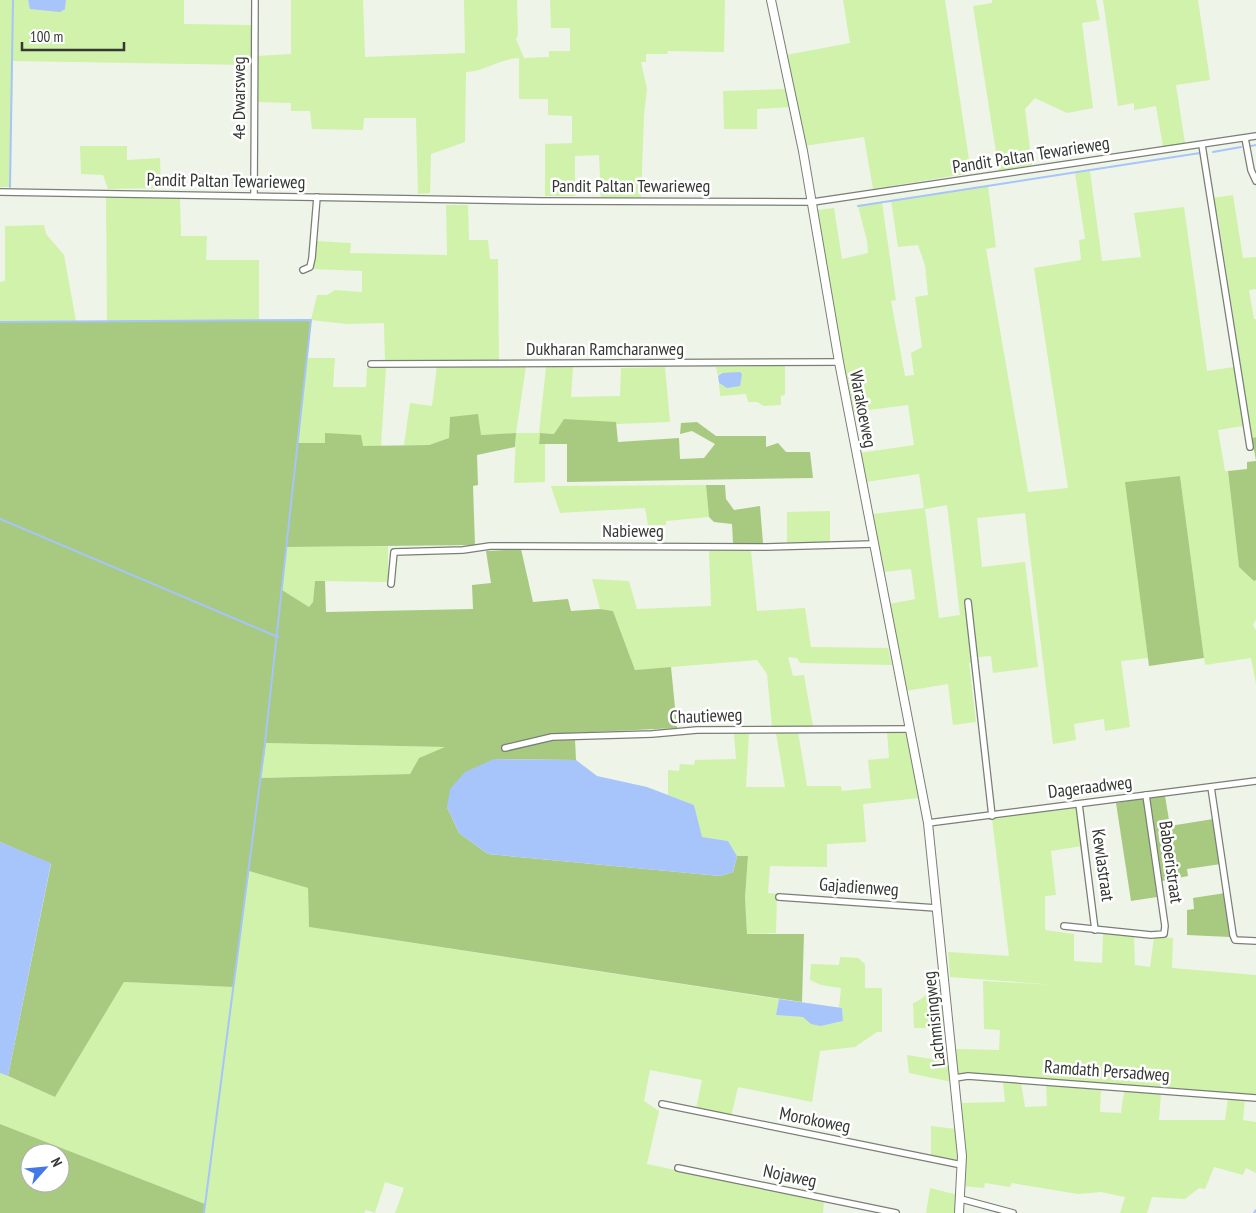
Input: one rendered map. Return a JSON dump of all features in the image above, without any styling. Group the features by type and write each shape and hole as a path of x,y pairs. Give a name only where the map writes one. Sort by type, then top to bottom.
{"street":[{"name":"4e Dwarsweg","path":"254,196 255,0"},
{"name":"Warakoeweg","path":"772,0 813,202 812,210 839,362 928,823"},
{"name":"Pandit Paltan Tewarieweg","path":"0,192 813,202 1256,136"},
{"path":"1245,138 1250,170 1256,182"},
{"path":"1202,145 1250,447"},
{"path":"303,270 310,267 312,258 317,197"},
{"name":"Dukharan Ramcharanweg","path":"371,364 839,362"},
{"name":"Nabieweg","path":"391,584 393,553 490,546 766,547 874,544"},
{"path":"968,602 992,816"},
{"name":"Chautieweg","path":"505,748 552,737 634,735 697,730 910,729"},
{"name":"Dageraadweg","path":"928,823 1256,781"},
{"path":"1211,787 1235,940 1256,941"},
{"name":"Baboeristraat","path":"1096,930 1164,934 1165,926 1146,795"},
{"name":"Kewlastraat","path":"1079,804 1096,930"},
{"name":"Lachmisingweg","path":"928,823 955,1078 962,1165 959,1213"},
{"name":"Gajadienweg","path":"779,897 936,908"},
{"path":"1064,926 1096,930"},
{"name":"Ramdath Persadweg","path":"955,1078 968,1076 1256,1098"},
{"name":"Morokoweg","path":"662,1104 962,1165"},
{"name":"Nojaweg","path":"678,1168 896,1213"},
{"path":"961,1199 1013,1213"}],"green space":[{"path":"0,0 28,0 28,3 65,9 66,0 184,0 184,24 251,25 251,65 13,61 10,187 0,187"},
{"path":"291,0 363,0 365,57 465,53 464,0 517,0 518,35 516,39 524,58 549,57 549,51 570,51 570,28 551,28 550,0 725,0 724,52 668,51 667,54 646,54 646,62 641,62 647,89 644,115 641,197 601,197 599,155 575,156 575,196 545,196 545,144 572,143 572,116 548,115 548,99 519,99 519,58 505,60 480,70 466,72 465,142 431,154 430,193 418,194 416,118 364,118 363,130 312,129 310,111 291,111 291,103 257,102 257,56 291,54"},
{"path":"843,0 945,0 971,173 873,189 864,137 804,146 786,55 850,43"},
{"path":"992,0 1096,0 1100,20 1082,23 1093,108 1067,113 1035,98 1025,109 1032,165 999,171 973,6 992,3"},
{"path":"1103,0 1198,0 1210,80 1176,85 1185,143 1163,147 1156,106 1134,110 1134,103 1118,106"},
{"path":"786,89 791,107 757,109 757,129 724,129 723,91"},
{"path":"80,146 127,146 127,160 160,158 161,188 108,189 103,175 81,174"},
{"path":"1090,171 1102,261 1141,257 1134,213 1184,207 1207,371 1234,367 1243,426 1218,430 1225,471 1228,471 1239,567 1256,580 1256,619 1253,625 1256,630 1256,684 1251,658 1205,665 1180,476 1126,482 1148,658 1121,661 1130,727 1105,731 1104,719 1074,724 1076,740 1053,744 1025,513 977,518 982,567 1025,562 1038,667 993,673 991,656 978,657 979,662 969,663 976,722 953,725 948,684 905,691 889,604 915,599 911,569 883,572 872,514 924,508 919,474 866,482 860,453 914,445 908,405 852,412 816,215 818,210 834,208 842,259 868,253 867,241 858,206 882,202 896,300 891,301 905,376 914,375 911,353 922,347 915,297 928,295 925,265 918,245 898,247 891,200 988,186 996,247 986,249 1028,492 1068,488 1034,268 1081,260 1079,240 1085,239 1075,173","holes":["947,505 960,615 939,618 925,509"]},
{"path":"1233,195 1243,258 1256,257 1256,289 1249,290 1254,319 1256,319 1256,437 1252,438 1218,217 1212,198"},
{"path":"106,196 180,198 181,236 207,236 206,260 259,260 259,321 107,321"},
{"path":"446,205 468,205 469,240 488,240 490,259 498,259 499,360 385,362 384,323 347,324 311,320 317,295 327,295 335,290 362,292 362,271 313,269 317,241 351,243 350,253 447,255"},
{"path":"44,225 46,234 64,255 76,321 0,322 0,282 5,281 5,226"},
{"path":"311,320 297,443 325,443 325,433 361,435 363,446 429,445 449,438 450,417 478,414 481,435 516,433 515,447 477,455 478,485 473,486 475,545 286,547 282,590 309,607 313,602 315,581 325,581 326,612 473,609 472,585 491,583 486,551 521,549 533,602 568,599 571,611 600,609 613,611 635,670 671,667 677,728 551,734 502,746 504,750 553,739 575,739 576,760 494,759 447,807 459,833 488,854 720,876 733,872 737,856 748,856 745,898 747,934 804,934 802,1002 309,927 308,888 249,871 233,987 124,982 55,1097 8,1076 51,864 0,842 0,322","holes":["266,743 445,747 419,758 410,774 261,778"]},
{"path":"306,358 335,358 333,387 366,387 367,368 386,368 381,446 362,446 325,434 326,443 296,443"},
{"path":"437,366 526,366 516,433 480,435 450,417 449,438 429,445 404,445 410,403 432,406"},
{"path":"785,366 785,395 781,396 781,405 764,406 757,402 748,402 746,394 720,396 719,383 727,388 722,372 718,376 716,367"},
{"path":"546,367 573,367 571,397 620,396 621,368 665,367 670,422 616,424 564,419 554,434 540,433 539,443 545,444 545,482 514,483 516,433 539,433"},
{"path":"564,419 616,422 618,442 679,438 680,459 704,458 715,444 692,431 680,434 681,423 697,422 716,436 766,436 766,447 778,443 786,452 810,452 813,478 567,482 567,444 539,444 540,433 554,434"},
{"path":"1256,437 1256,461 1252,438"},
{"path":"1256,461 1256,580 1254,581 1239,567 1228,471 1247,469 1247,462"},
{"path":"1180,476 1204,658 1149,666 1125,482"},
{"path":"706,485 709,517 666,521 666,525 648,525 645,508 560,513 551,486"},
{"path":"706,485 725,485 726,499 734,510 760,506 763,543 733,543 732,524 714,522 709,517"},
{"path":"830,511 830,543 787,543 787,512"},
{"path":"388,546 388,582 315,581 313,602 309,607 282,590 286,547"},
{"path":"709,551 751,551 757,611 805,608 811,647 888,648 892,665 800,663 797,658 788,657 793,676 804,675 813,726 772,727 767,674 757,660 635,670 613,611 600,609 592,579 629,581 637,609 711,606"},
{"path":"798,732 807,786 841,786 842,791 871,788 868,760 889,758 887,732 907,732 919,798 863,804 866,842 827,844 827,867 770,866 768,893 777,894 776,933 747,934 745,898 748,856 737,856 728,841 701,837 694,805 668,795 668,770 679,771 680,764 694,765 695,760 736,759 734,734 749,733 746,787 785,787 776,733"},
{"path":"265,743 446,747 419,758 410,774 261,778"},
{"path":"1165,796 1170,826 1213,819 1221,864 1187,869 1188,876 1162,881 1150,798"},
{"path":"1144,798 1157,897 1131,901 1116,803"},
{"path":"1076,807 1082,846 1051,851 1056,895 1045,896 1045,930 1074,934 1074,961 1102,963 1103,934 1134,936 1135,965 1150,967 1154,937 1173,938 1172,968 1256,975 1256,1095 958,1075 956,1049 999,1050 1000,1030 984,1029 983,981 1057,985 950,977 948,952 1009,956 992,819"},
{"path":"249,871 308,888 309,927 779,999 776,1015 803,1017 821,1026 843,1021 842,1009 839,1008 841,988 821,985 810,980 811,964 839,965 840,957 858,958 865,964 865,988 882,988 882,1032 877,1032 855,1047 820,1051 812,1102 738,1087 731,1117 696,1109 702,1080 650,1070 644,1101 659,1111 647,1164 824,1202 823,1213 395,1213 404,1188 385,1182 375,1213 366,1210 364,1213 204,1213 205,1204 70,1151 70,1143 49,1143 0,1124 0,1073 55,1097 124,982 233,987"},
{"path":"1225,893 1230,937 1187,935 1187,910 1194,909 1193,898"},
{"path":"934,989 942,989 945,1028 914,1028 913,1003 919,1001"},
{"path":"907,1055 950,1062 952,1082 909,1073"},
{"path":"1003,1082 1021,1083 1025,1107 1047,1106 1046,1085 1101,1088 1100,1112 1121,1113 1124,1091 1161,1093 1159,1120 1225,1120 1228,1098 1245,1099 1243,1120 1256,1122 1256,1173 1246,1168 1243,1175 1214,1167 1205,1189 1199,1188 1185,1199 1152,1197 1147,1213 1120,1213 1125,1197 1101,1192 1078,1194 1012,1183 1010,1187 985,1183 984,1188 962,1186 964,1147 961,1103 1005,1102"},
{"path":"0,1124 49,1143 20,1143 20,1193 70,1193 70,1151 205,1204 204,1213 0,1213"},
{"path":"931,1126 956,1129 957,1160 931,1155"},
{"path":"930,1188 958,1195 956,1213 926,1213"}],"water":[{"path":"28,0 66,0 65,9 60,12 30,9"},
{"path":"740,372 742,374 740,386 727,388 719,383 718,376 722,373"},
{"path":"494,759 576,760 597,776 647,787 694,805 702,837 728,841 737,856 733,872 720,876 488,854 459,833 447,807 450,789 465,772"},
{"path":"0,842 51,863 8,1076 0,1073"},
{"path":"779,999 842,1008 843,1021 821,1026 811,1024 803,1017 776,1015"}],"waterway":[{"path":"10,187 13,0"},
{"path":"1251,146 1256,145"},
{"path":"1213,152 1241,147"},
{"path":"858,206 1200,153"},
{"path":"0,322 311,320 265,743 204,1213"},
{"path":"0,519 278,637"}]}
